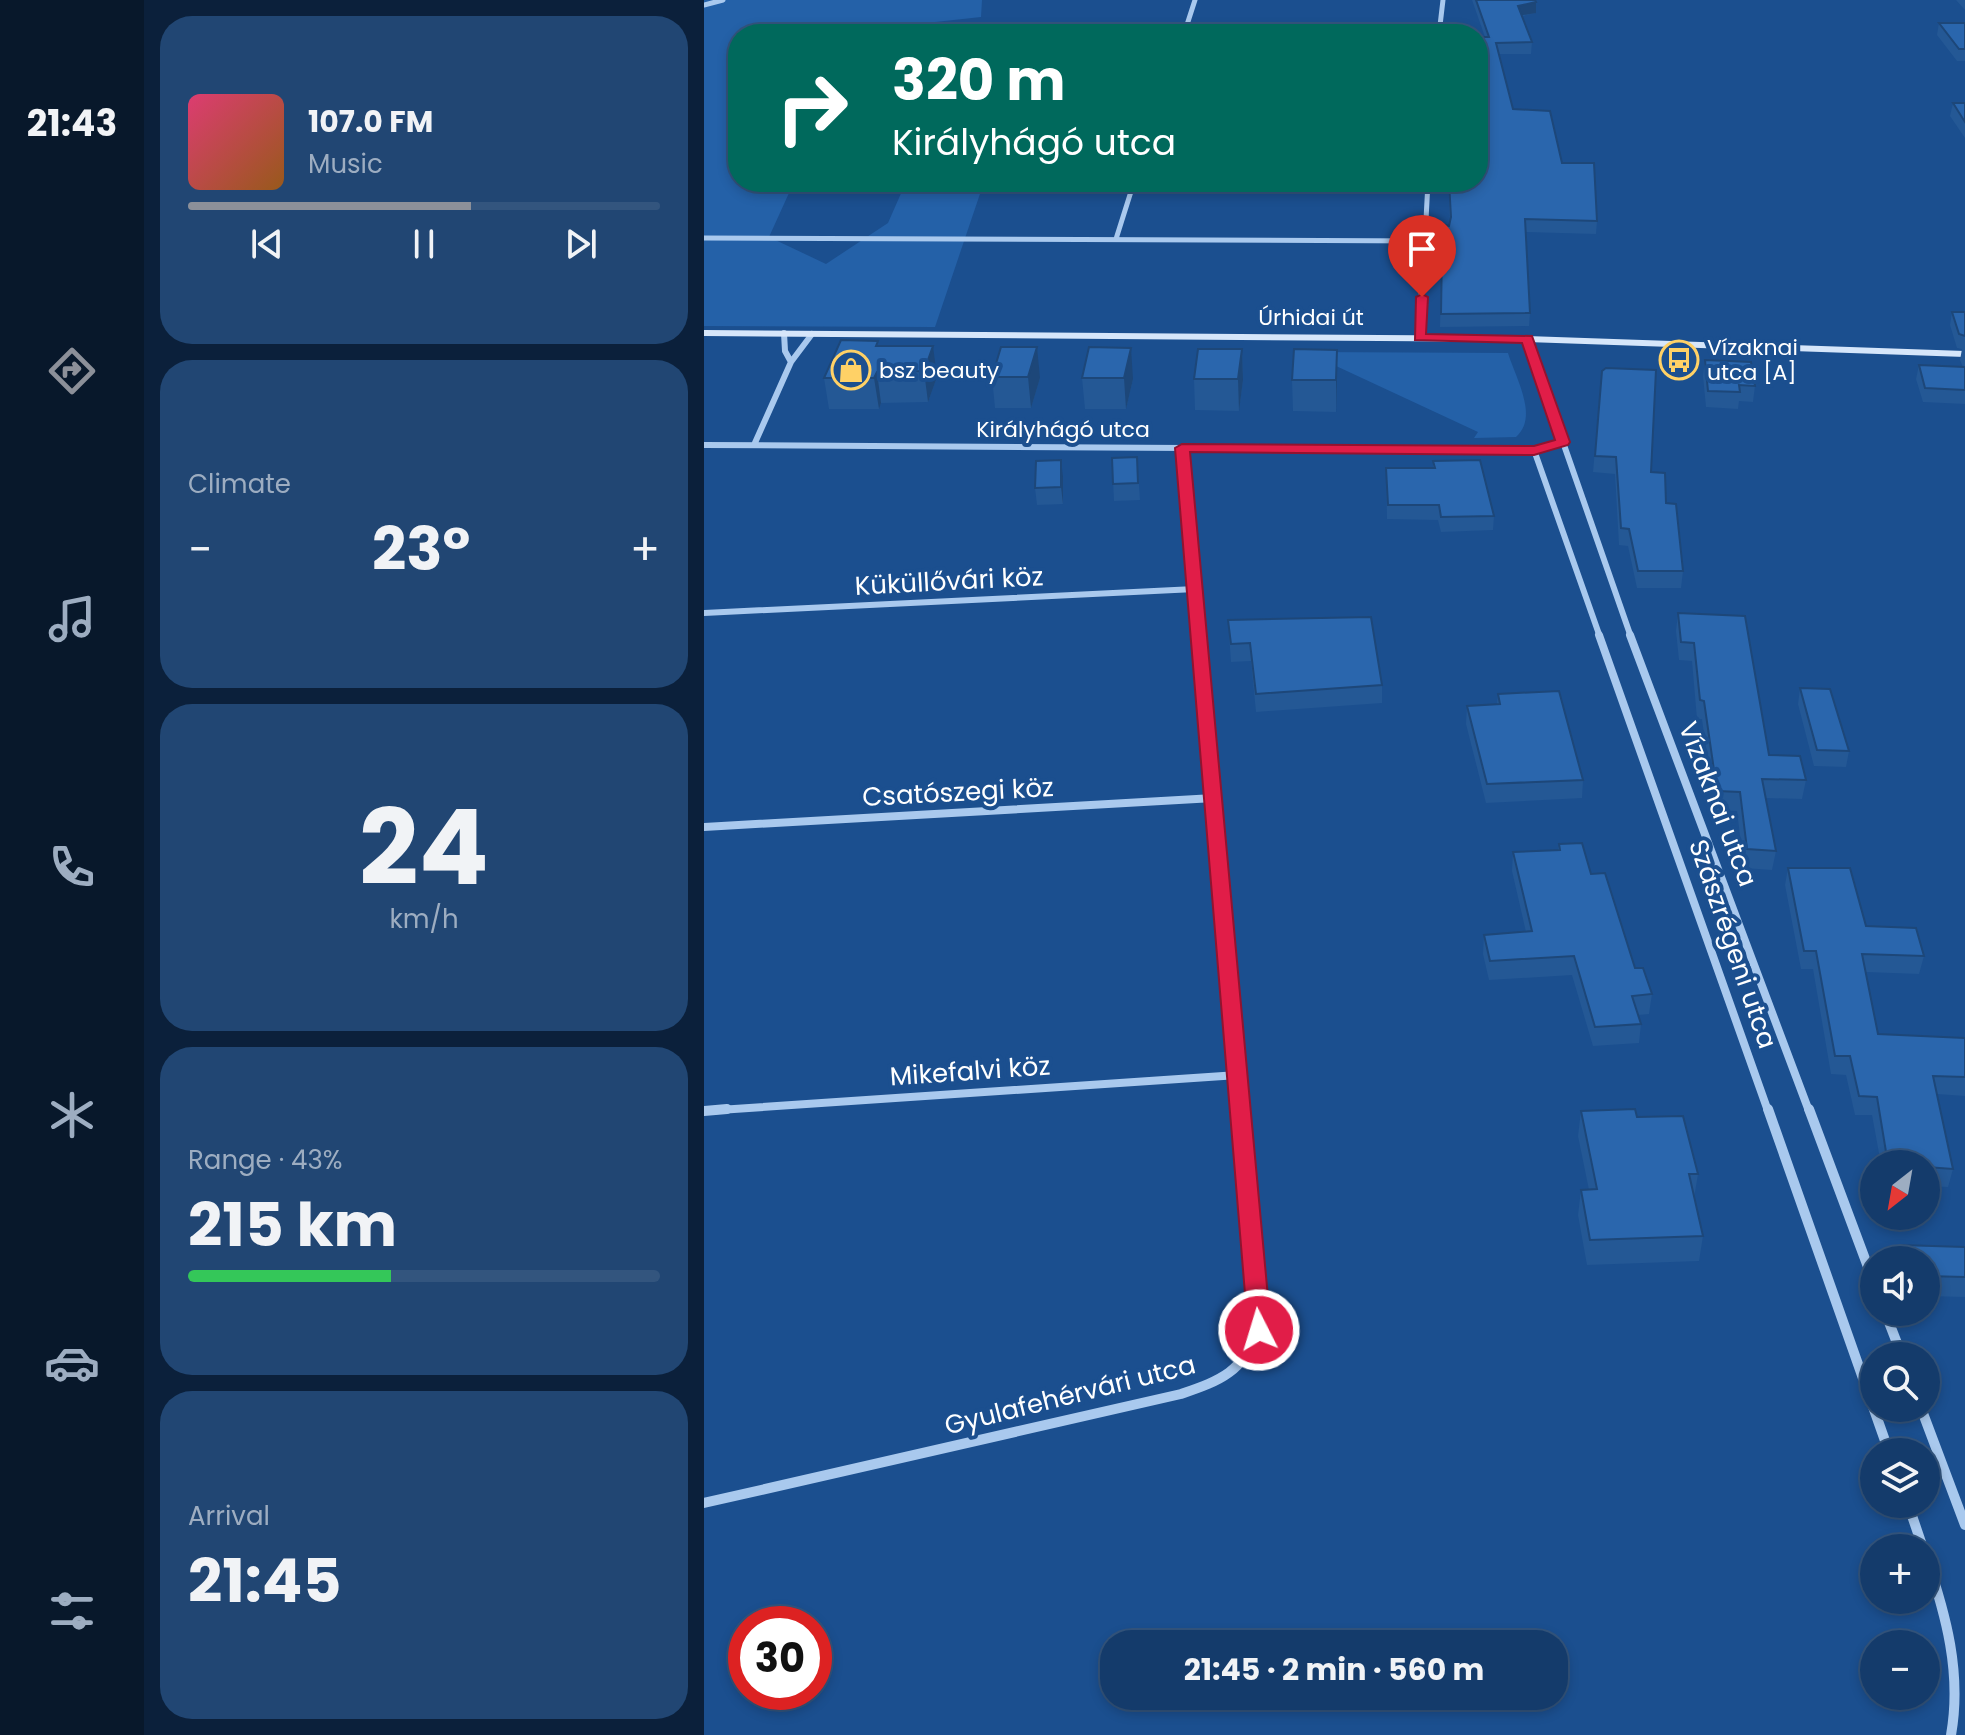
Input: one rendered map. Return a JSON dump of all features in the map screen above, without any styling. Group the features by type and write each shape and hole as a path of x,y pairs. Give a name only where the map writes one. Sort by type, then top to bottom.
{"main road":[{"name":"Úrhidai út","path":"704,333 1419,337 1965,354"}],"street":[{"path":"704,5 723,0"},
{"path":"1187,24 1195,0"},
{"path":"1440,24 1443,0"},
{"path":"1116,239 1131,192"},
{"path":"1419,337 1427,192"},
{"path":"704,238 1425,241"},
{"path":"784,333 785,351 791,362"},
{"path":"754,445 791,362 812,334"},
{"name":"Vízaknai utca","path":"1527,339 1622,613 1860,1246"},
{"name":"Királyhágó utca","path":"704,445 1534,450 1563,442"},
{"name":"Gyulafehérvári utca","path":"704,1503 1181,1394 1225,1379 1250,1355 1259,1330 1182,448"},
{"name":"Szászrégeni utca","path":"1534,450 1884,1438"},
{"name":"Küküllővári köz","path":"704,613 1195,589"},
{"name":"Csatószegi köz","path":"704,827 1214,798"},
{"name":"Mikefalvi köz","path":"704,1111 1238,1075"},
{"path":"1926,1422 1965,1525"},
{"path":"1940,1595 1945,1609 1953,1671 1954,1722 1951,1735"}],"shaded area":[{"path":"704,0 982,0 981,17 917,24 728,24 728,192 789,192 769,237 826,264 888,223 902,192 981,192 935,327 704,326"},
{"path":"1306,352 1508,353 1524,397 1526,419 1523,429 1516,437 1474,438 1478,432"}],"building":[{"path":"1476,0 1535,0 1518,6 1532,42 1496,43 1513,109 1550,111 1562,163 1594,163 1597,221 1525,219 1530,313 1441,314 1442,250 1445,250 1446,225 1449,226 1451,217 1450,192 1488,192 1489,37 1488,24 1484,24"},
{"path":"1939,23 1965,23 1965,49 1959,49"},
{"path":"1953,103 1965,103 1965,122"},
{"path":"1952,312 1965,312 1965,336 1959,334"},
{"path":"841,340 878,341 876,346 933,346 924,371 877,372 874,378 824,378"},
{"path":"1001,347 1037,347 1028,377 992,377"},
{"path":"1089,347 1131,348 1124,378 1082,378"},
{"path":"1198,349 1242,349 1238,379 1194,379"},
{"path":"1294,349 1337,350 1336,380 1292,380"},
{"path":"1705,360 1751,362 1755,386 1739,385 1740,392 1708,391"},
{"path":"1919,365 1965,367 1965,390 1925,388"},
{"path":"1606,368 1656,370 1651,472 1665,473 1666,503 1676,504 1683,571 1638,571 1629,529 1621,528 1616,457 1595,456 1602,371"},
{"path":"1137,457 1138,483 1113,484 1112,458"},
{"path":"1061,460 1061,487 1035,488 1036,461"},
{"path":"1480,460 1494,516 1441,517 1439,505 1388,505 1386,468 1435,468 1433,461"},
{"path":"1678,613 1745,616 1769,755 1800,756 1806,780 1762,779 1776,851 1747,849 1740,792 1717,791 1704,701 1700,700 1694,643 1681,642"},
{"path":"1371,617 1382,685 1256,694 1250,643 1231,644 1228,620"},
{"path":"1800,688 1830,689 1849,751 1817,750"},
{"path":"1559,691 1583,780 1487,784 1467,706 1500,704 1498,694"},
{"path":"1582,843 1591,874 1605,873 1635,968 1643,968 1652,994 1632,996 1641,1024 1595,1027 1574,956 1490,961 1484,935 1532,931 1513,852 1560,850 1559,844"},
{"path":"1788,868 1850,868 1866,926 1916,928 1924,956 1862,954 1878,1034 1965,1038 1965,1077 1933,1076 1953,1169 1940,1168 1940,1150 1886,1150 1877,1097 1859,1096 1850,1056 1835,1056 1816,951 1804,951"},
{"path":"1635,1109 1637,1117 1683,1116 1698,1174 1689,1174 1703,1236 1590,1240 1581,1190 1597,1189 1581,1111"},
{"path":"1940,1246 1965,1247 1965,1277 1940,1276"}],"place":[{"name":"Vízaknai utca [A]","path":"1679,360"},
{"name":"bsz beauty","path":"851,370"}],"route":[{"path":"1259,1330 1182,448 1534,450 1563,442 1527,339 1419,337 1422,297"}]}
